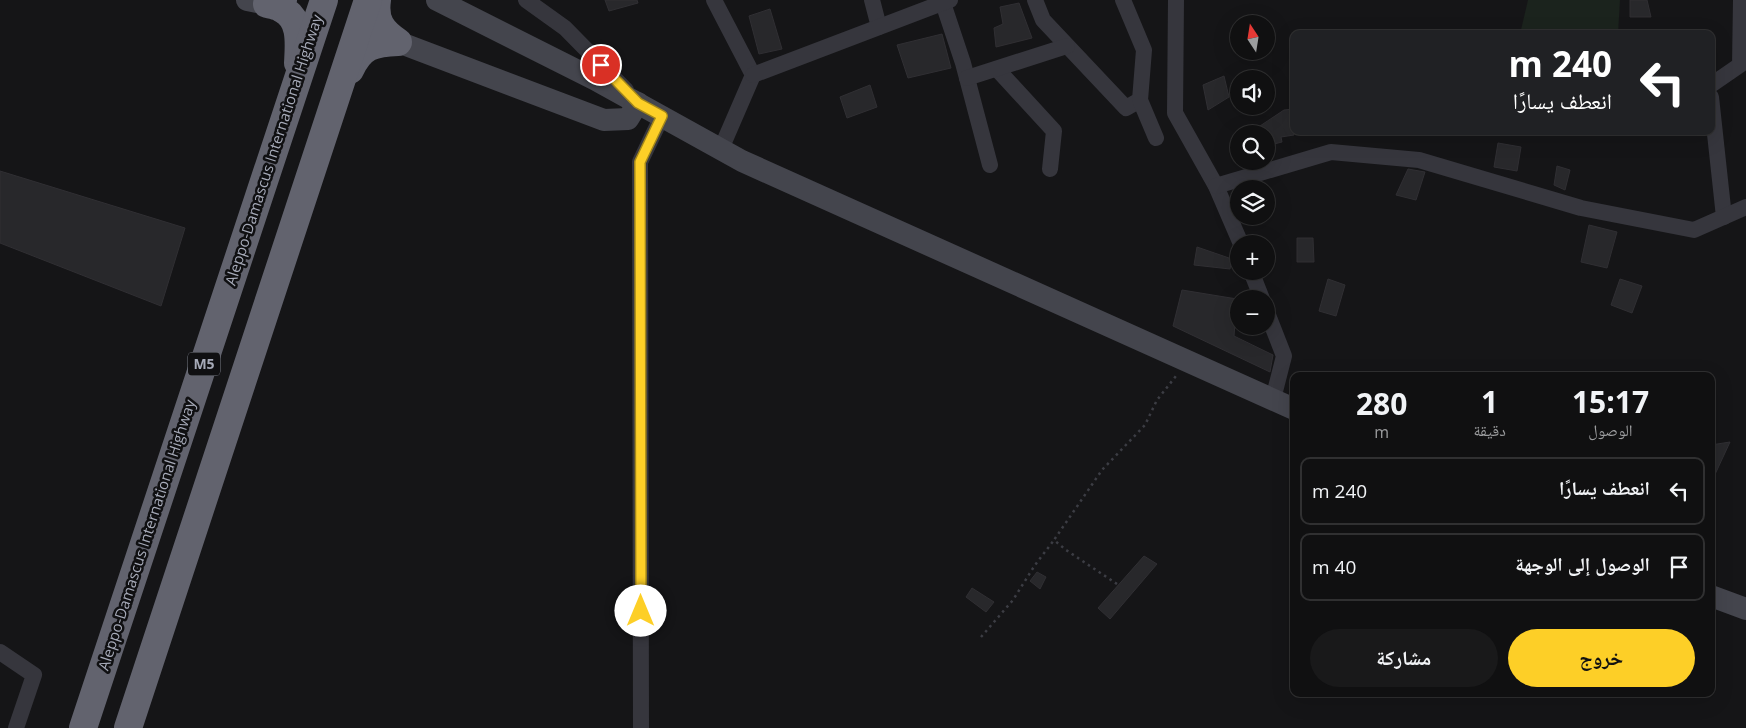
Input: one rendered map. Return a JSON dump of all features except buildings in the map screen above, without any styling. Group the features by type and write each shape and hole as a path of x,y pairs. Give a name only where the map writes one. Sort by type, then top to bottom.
{"highway":[{"name":"Aleppo-Damascus International Highway","path":"83,728 324,0"},
{"path":"128,728 368,0"},
{"path":"377,0 376,8 379,24 385,33 398,42"},
{"path":"266,1 283,9 298,29 296,87"},
{"path":"336,100 355,59 368,46 398,42"}],"main road":[{"path":"437,0 638,103 742,161 1290,407"},
{"path":"398,42 604,120 628,119 638,103"},
{"path":"1715,597 1746,609"}],"street":[{"path":"526,0 565,28 638,103"},
{"path":"714,0 753,75"},
{"path":"872,0 879,27"},
{"path":"1035,0 1043,20 1126,108 1140,100"},
{"path":"1123,0 1144,50 1140,100 1156,138"},
{"path":"1176,0 1175,113 1216,186 1238,235"},
{"path":"1715,82 1740,64 1741,0"},
{"path":"721,149 753,75 946,2 990,165"},
{"path":"967,78 1067,46"},
{"path":"997,69 1054,130 1050,168"},
{"path":"641,728 640,162 662,116"},
{"path":"1715,134 1724,217"},
{"path":"1216,186 1331,152 1419,160 1581,208 1694,230 1746,207"},
{"path":"1273,400 1284,356 1275,333"},
{"path":"0,652 34,675 16,728"}],"path":[{"path":"981,637 1013,600 1035,564 1054,540 1102,470 1144,425 1157,400 1187,360"},
{"path":"1054,540 1117,584"}],"shaded area":[{"path":"1528,0 1620,0 1618,30 1521,30"}],"route":[{"path":"601,65 638,103 662,116 640,162 641,611"}]}
